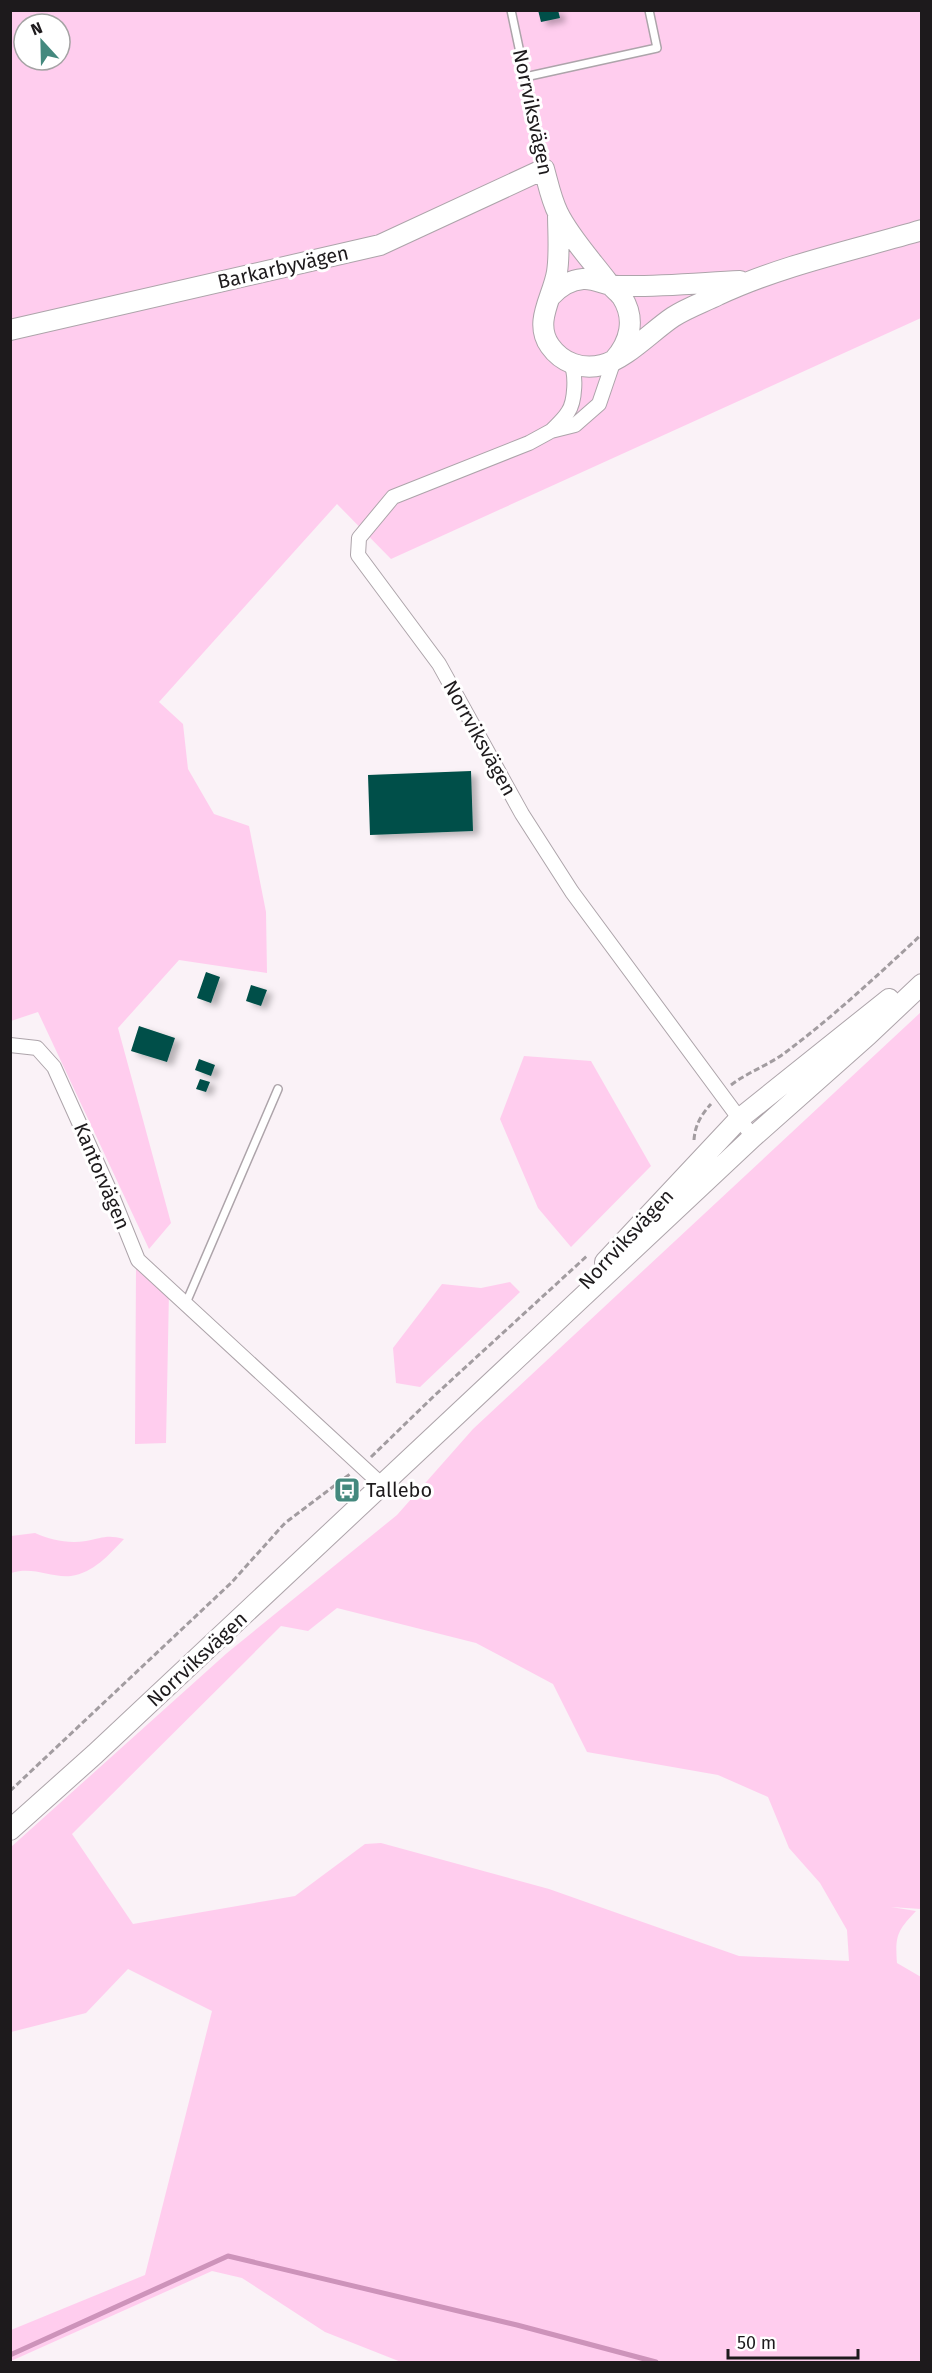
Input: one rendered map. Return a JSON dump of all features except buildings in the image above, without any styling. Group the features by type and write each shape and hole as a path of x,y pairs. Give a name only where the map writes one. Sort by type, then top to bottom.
{"street":[{"name":"Norrviksvägen","path":"544,169 558,213 611,286 621,295 628,309 631,322 625,349 614,360 599,404 575,424 551,431 529,443 393,497 359,538 358,555 439,664 522,814 572,892 753,1137"},
{"name":"Barkarbyvägen","path":"10,330 380,245 544,169"},
{"name":"Norrviksvägen","path":"551,431 570,410 575,382 574,369 548,344 544,332 543,316 557,272 558,213"},
{"path":"570,363 584,367 601,365 614,360 675,316 748,280 921,230"},
{"path":"549,299 559,287 583,279 597,280 611,286 748,280"},
{"name":"Norrviksvägen","path":"515,1362 614,1252 740,1119 921,973"},
{"name":"Norrviksvägen","path":"10,1830 95,1754 753,1137 868,1035 921,984"},
{"name":"Norrviksvägen","path":"662,1223 745,1158 819,1091 868,1035"},
{"name":"Kantorvägen","path":"10,1045 37,1048 54,1067 113,1198 138,1260 186,1303"},
{"path":"186,1303 205,1324 382,1485"}],"lane":[{"name":"Norrviksvägen","path":"511,10 544,169"},
{"path":"525,77 657,48 649,10"},
{"path":"186,1303 278,1089"}],"path":[{"path":"691,1146 695,1128 702,1114 720,1094 746,1074 785,1053 873,980 921,934"},
{"path":"10,1791 231,1583 285,1523 361,1467 434,1396 591,1252"}],"shaded area":[{"path":"10,11 921,11 921,318 391,559 337,504 159,702 183,724 188,769 214,814 249,826 266,912 267,973 179,960 118,1028 171,1223 149,1249 38,1012 11,1021"},
{"path":"921,1012 921,1909 891,1907 916,1911 899,1934 896,1946 897,1963 921,1977 921,2362 401,2362 325,2332 242,2278 212,2271 11,2361 11,2330 145,2275 212,2011 128,1969 86,2013 11,2032 11,1847 227,1653 397,1515 473,1429","holes":["337,1608 476,1643 553,1684 587,1752 718,1775 768,1797 789,1848 820,1883 847,1930 849,1961 739,1956 549,1889 381,1843 365,1844 295,1896 133,1924 72,1834 281,1626 308,1631"]},
{"path":"524,1056 591,1061 651,1166 571,1247 538,1208 500,1119"},
{"path":"136,1268 169,1291 166,1443 135,1444"},
{"path":"510,1282 520,1292 420,1387 396,1383 393,1348 442,1284 481,1288"},
{"path":"35,1533 66,1542 109,1537 124,1539 100,1562 79,1574 63,1576 35,1571 11,1573 11,1536"}],"waterway":[{"path":"10,2355 228,2256 517,2325 656,2362"}],"place":[{"name":"Tallebo","path":"347,1490"}]}
